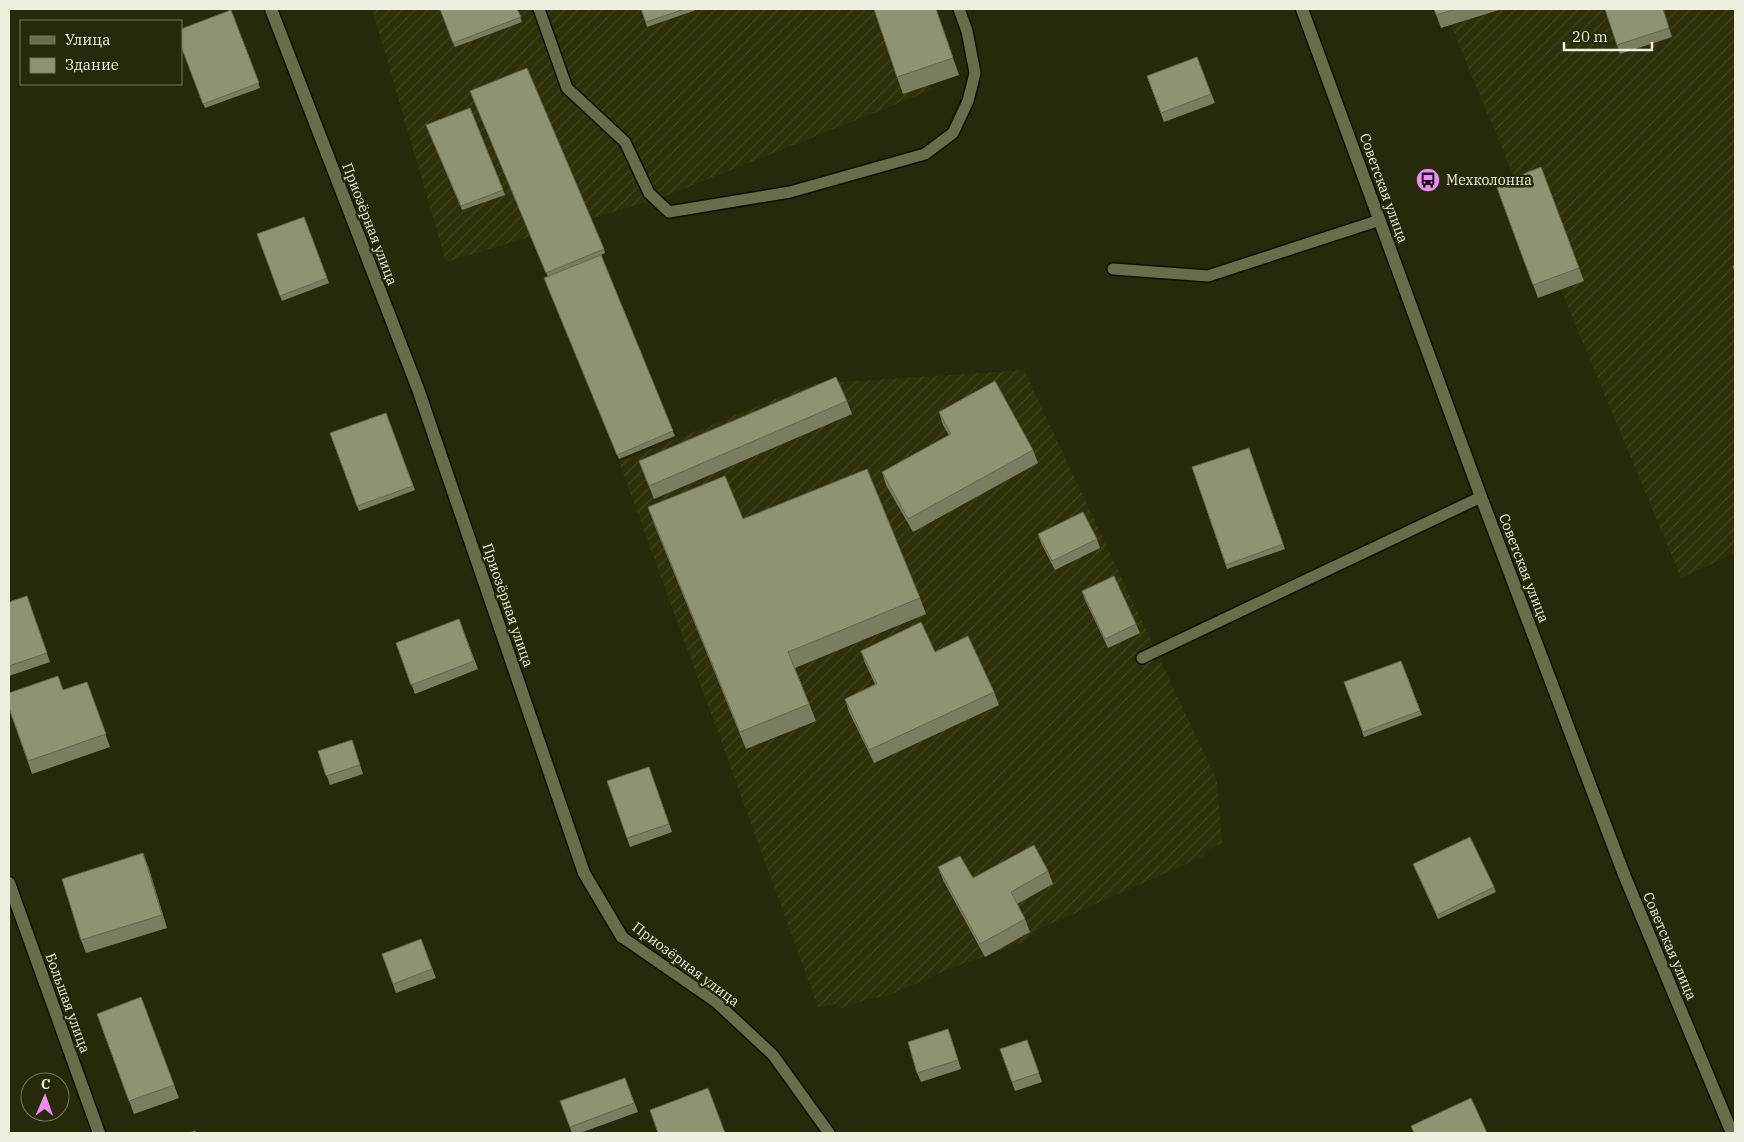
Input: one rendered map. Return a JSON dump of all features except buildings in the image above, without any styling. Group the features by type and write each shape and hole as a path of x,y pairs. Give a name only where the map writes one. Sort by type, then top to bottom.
{"street":[{"name":"Приозёрная улица","path":"271,9 418,389 584,873 622,936"},
{"name":"Советская улица","path":"1302,9 1480,497 1625,877 1728,1132"},
{"name":"Большая улица","path":"9,883 99,1133"}],"lane":[{"path":"539,9 567,88 625,142 649,193 669,212 790,192 925,154 953,133 968,101 975,74 967,31 959,9"},
{"path":"1113,269 1208,276 1380,220"},
{"path":"1142,658 1480,497"},
{"name":"Приозёрная улица","path":"622,936 716,1002 773,1054 829,1133"}],"shaded area":[{"path":"372,9 903,9 932,90 663,197 446,262"},
{"path":"1444,9 1735,9 1735,553 1681,578"},
{"path":"1024,370 1217,781 1222,843 1203,852 1204,856 1037,930 1028,940 944,971 888,996 868,999 839,1009 837,1004 818,1007 619,462 812,384"}],"place":[{"name":"Мехколонна","path":"1428,180"}]}
